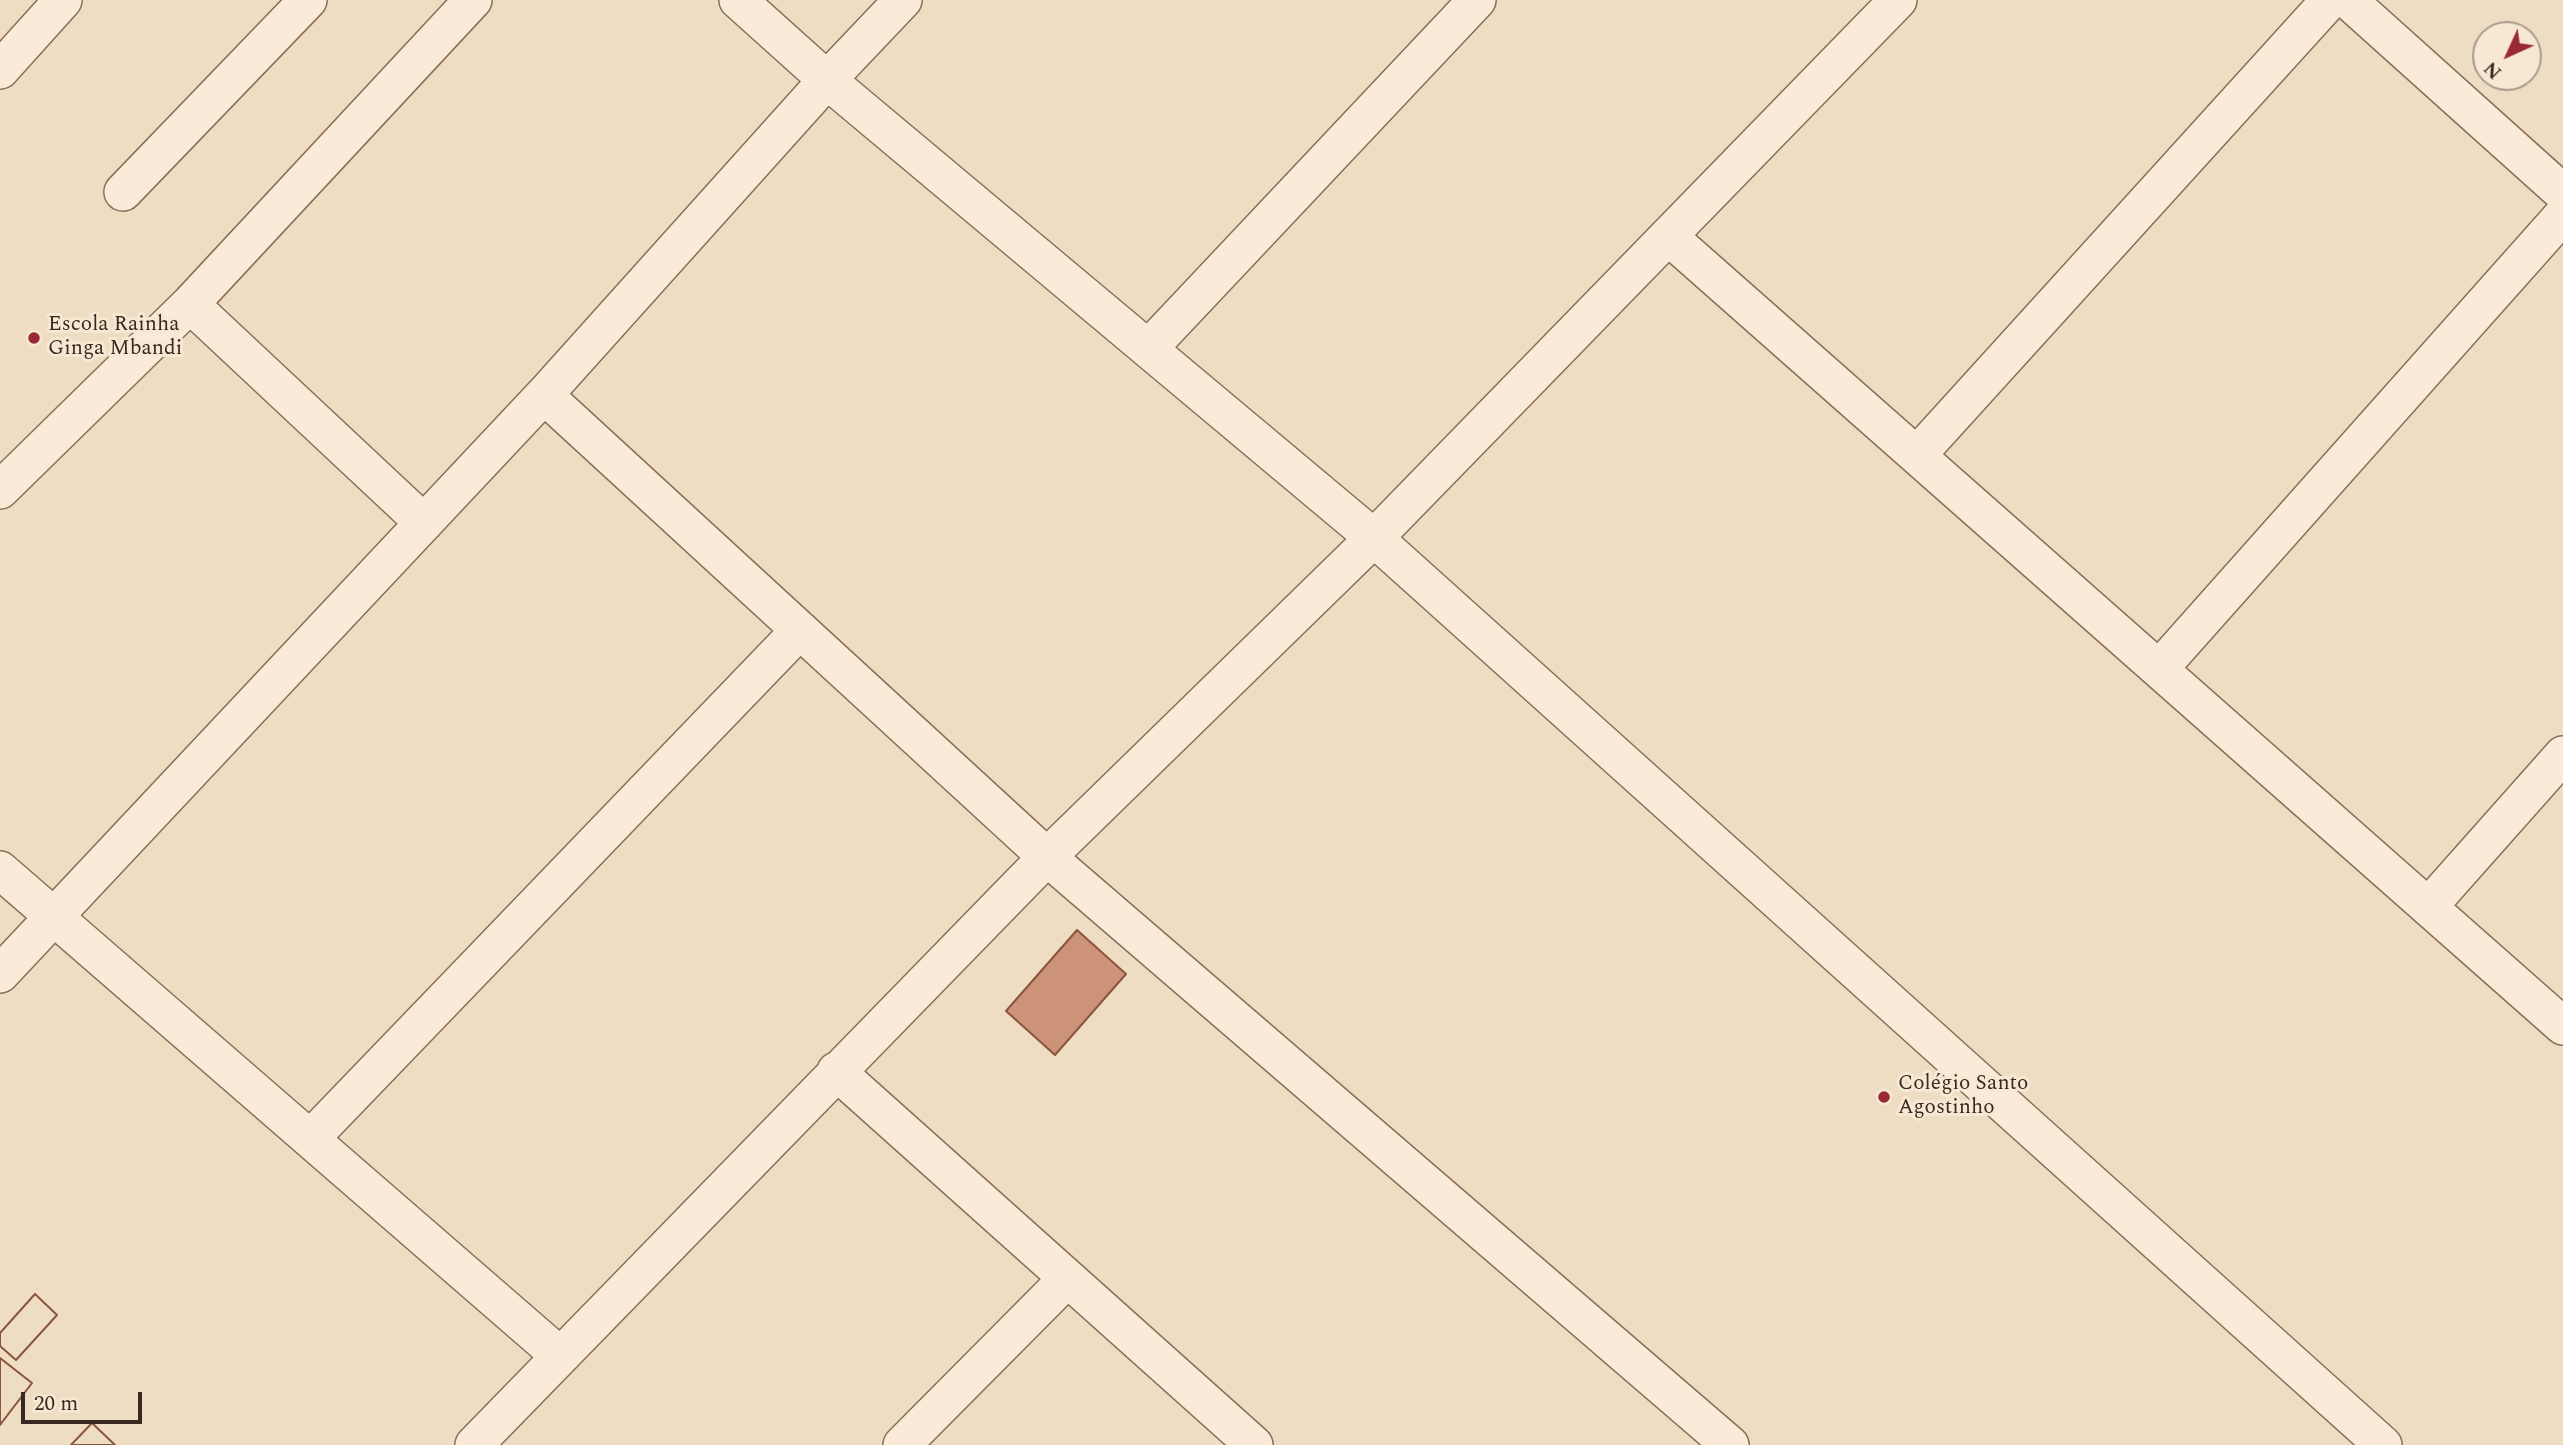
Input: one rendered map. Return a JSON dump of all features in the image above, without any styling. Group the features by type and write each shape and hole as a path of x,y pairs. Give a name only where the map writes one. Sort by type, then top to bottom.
{"street":[{"path":"0,70 63,0"},
{"path":"123,192 308,0"},
{"path":"0,490 190,304 473,0"},
{"path":"738,0 827,80 1374,538 2383,1445"},
{"path":"0,974 544,395 827,80 903,0"},
{"path":"1148,349 1477,0"},
{"path":"474,1445 836,1071 1047,857 1374,538 1898,0"},
{"path":"1917,455 2330,0"},
{"path":"2348,0 2563,193"},
{"path":"2159,669 2563,215"},
{"path":"1668,236 2563,1026"},
{"path":"190,304 424,523"},
{"path":"544,395 1047,857 1730,1445"},
{"path":"310,1139 800,630"},
{"path":"2428,907 2563,755"},
{"path":"0,870 559,1355"},
{"path":"836,1071 1254,1445"},
{"path":"902,1445 1068,1279"}],"building":[{"path":"1077,930 1126,974 1055,1055 1006,1011"},
{"path":"35,1294 57,1315 16,1360 0,1346 0,1333"},
{"path":"35,1294 57,1315 16,1360 0,1346 0,1333"},
{"path":"0,1358 32,1383 0,1425"},
{"path":"0,1358 32,1383 0,1425"},
{"path":"92,1423 115,1445 71,1445"},
{"path":"92,1423 115,1445 71,1445"}],"place":[{"name":"Escola Rainha Ginga Mbandi","path":"34,338"},
{"name":"Colégio Santo Agostinho","path":"1884,1097"}]}
